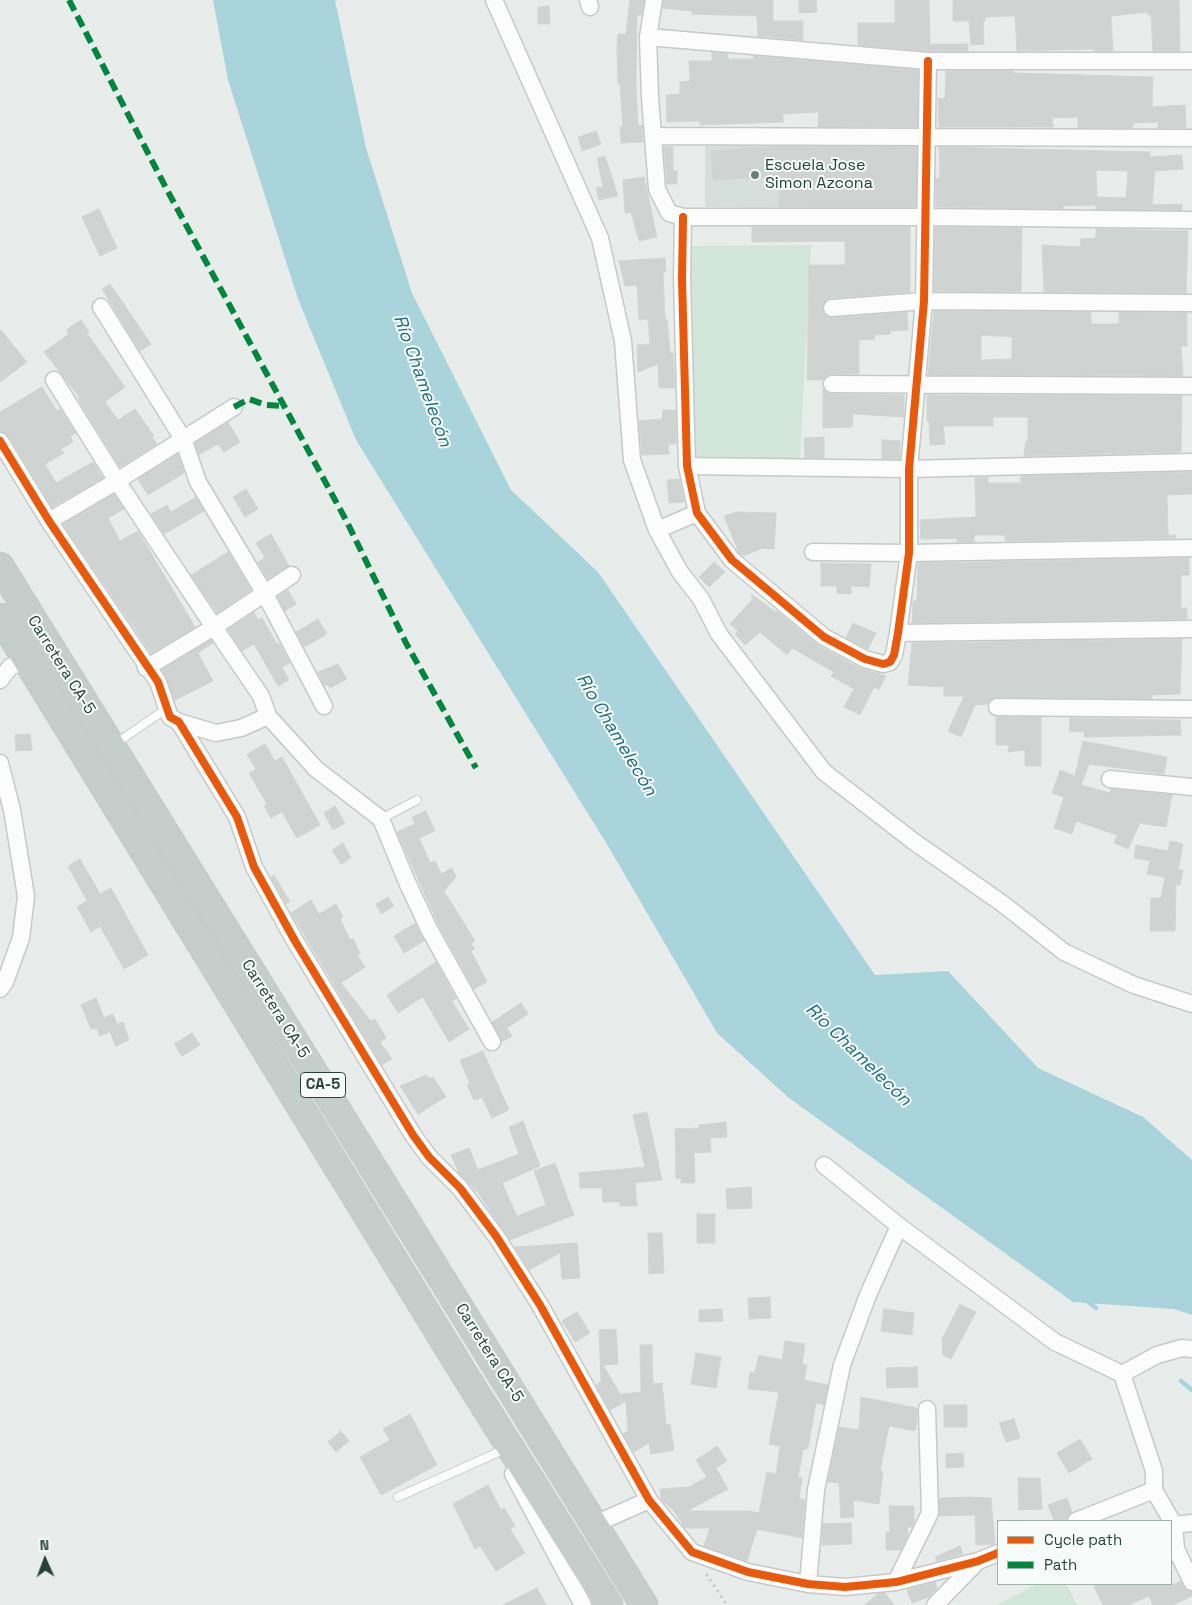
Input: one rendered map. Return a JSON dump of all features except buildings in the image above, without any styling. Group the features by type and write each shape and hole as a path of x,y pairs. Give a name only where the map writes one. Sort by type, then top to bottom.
{"highway":[{"name":"Carretera CA-5","path":"0,566 100,754 466,1377 609,1605"},
{"name":"Carretera CA-5","path":"0,617 27,660 100,754 595,1524 644,1605"}],"street":[{"path":"494,0 600,238 623,341 632,460 658,530 680,572 701,599 719,634 824,772 913,841 1003,904 1064,952 1134,985 1192,1004"},
{"path":"654,0 648,37 653,136 657,188 669,213 683,217 1192,220"},
{"path":"648,37 928,61 1192,61"},
{"path":"683,217 682,279 687,466 697,513 732,560 824,637 864,659 883,664 890,662 894,655 909,554 909,469 924,301 927,217 928,61"},
{"path":"653,136 1192,138"},
{"path":"832,308 924,301 1192,303"},
{"path":"101,307 184,438 198,482 265,594 324,706"},
{"path":"54,380 117,481 261,696 268,716 316,769 381,819 406,882 429,929 492,1042"},
{"path":"832,384 1192,386"},
{"path":"49,521 117,481 234,407"},
{"path":"0,441 49,521 146,668 158,682 170,717 178,722 216,732 241,728 268,716"},
{"path":"687,466 909,469 1192,462"},
{"path":"658,530 697,513"},
{"path":"813,552 909,554 1192,548"},
{"path":"146,668 214,627 292,575"},
{"path":"898,632 1192,628"},
{"path":"0,680 10,667 27,660"},
{"path":"997,707 1192,709"},
{"path":"178,722 237,817 254,866 295,941 413,1135 476,1209 536,1298 649,1500 692,1552 748,1572 808,1584 845,1587 896,1582 978,1561 997,1553"},
{"path":"0,763 12,810 26,896 21,938 5,982 0,989"},
{"path":"1110,779 1192,787"},
{"path":"824,1165 899,1226 1055,1342 1122,1374 1154,1471 1154,1490 1171,1520"},
{"path":"808,1584 816,1490 842,1365 868,1295 899,1226"},
{"path":"1122,1374 1157,1355 1182,1348 1192,1349"},
{"path":"466,1377 501,1451 583,1605"},
{"path":"896,1582 930,1513 927,1409"},
{"path":"1079,1520 1154,1490"},
{"path":"595,1524 649,1500"},
{"path":"1172,1522 1176,1549 1192,1582"},
{"path":"1174,1525 1192,1523"},
{"path":"935,1605 978,1561"}],"lane":[{"path":"100,754 166,709"},
{"path":"381,819 417,800"},
{"path":"398,1497 501,1451"}],"path":[{"path":"692,1552 727,1605"}],"shaded area":[{"name":"Escuela Jose Simon Azcona","path":"705,142 806,143 806,208 705,207"}],"green space":[{"path":"811,245 800,459 696,459 686,246"},
{"path":"1036,1585 1067,1585 1077,1605 996,1605"}],"water":[{"name":"Río Chamelecón","path":"213,0 335,0 366,148 412,293 511,490 598,572 875,975 948,971 1038,1068 1143,1117 1192,1160 1192,1315 1174,1309 1073,1302 789,1098 717,1033 608,846 356,440 298,299 228,80"}],"waterway":[{"path":"1087,1301 1096,1308"},
{"path":"1181,1381 1192,1390"}],"marked path":[{"path":"69,0 166,188 347,522 406,643 476,768"},
{"path":"234,407 249,399 266,405 284,406"}],"cycle path":[{"path":"683,217 682,279 687,466 697,513 732,560 824,637 865,659 883,664 890,662 894,655 898,633 909,553 909,469 924,301 928,61"},
{"path":"0,441 49,521 158,682 170,717 179,722 237,817 254,867 295,941 413,1135 429,1157 460,1188 496,1236 540,1305 649,1500 692,1552 748,1572 808,1584 845,1587 896,1582 978,1561 997,1553"}],"place":[{"name":"Escuela Jose Simon Azcona","path":"755,175"}]}
